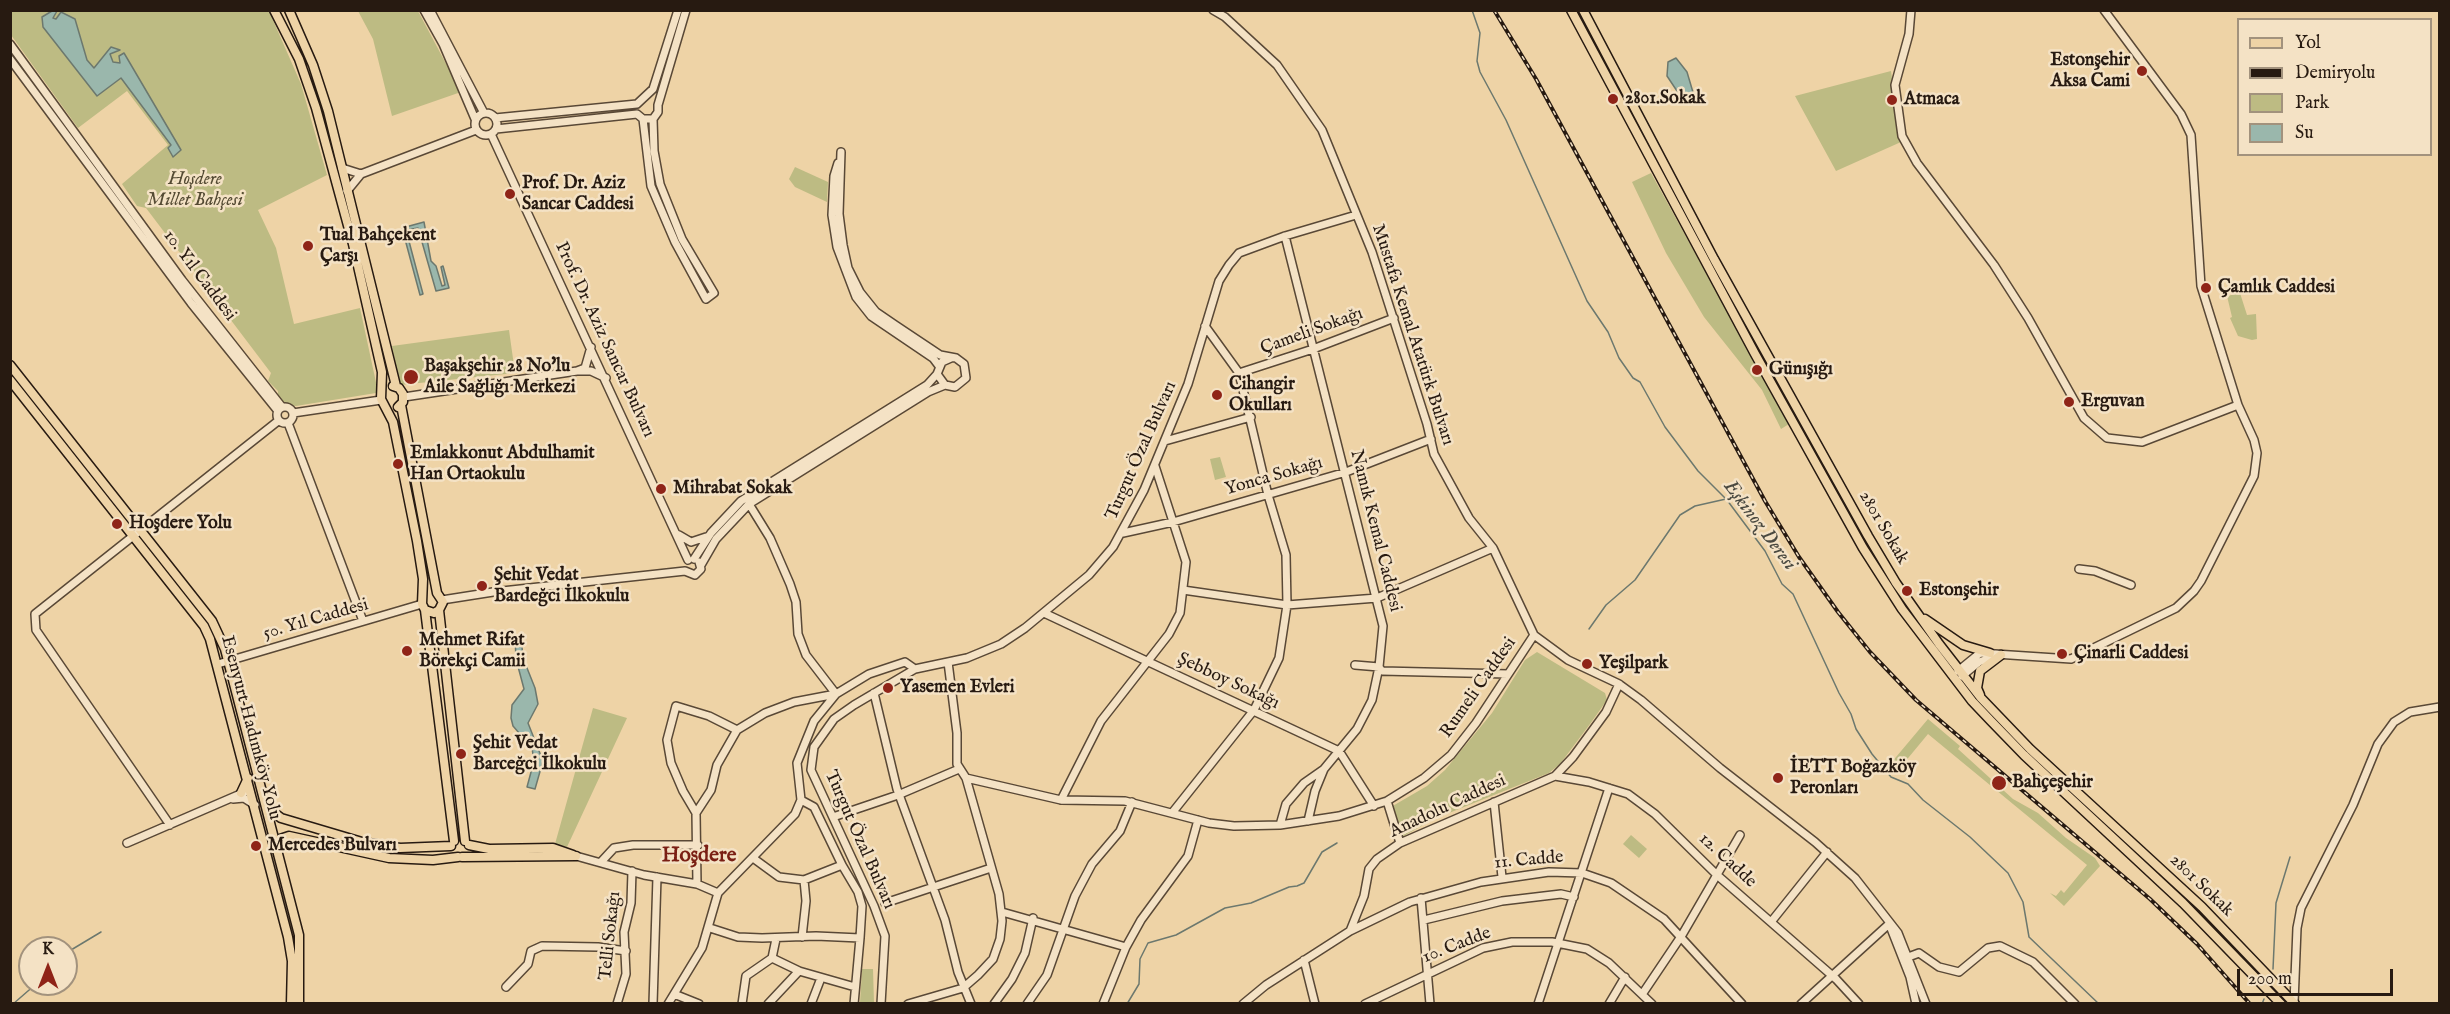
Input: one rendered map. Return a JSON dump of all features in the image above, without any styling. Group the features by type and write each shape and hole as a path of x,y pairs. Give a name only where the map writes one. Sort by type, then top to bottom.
{"main road":[{"path":"274,10 303,69 369,314 382,372 382,395 393,422 424,603 453,843 452,852 460,857"},
{"path":"289,10 313,65 347,187 396,386 402,391 402,401 440,596 439,610 467,843 467,854 460,857"},
{"name":"2801 Sokak","path":"1571,10 1755,354 1863,548 1902,609 2024,755 2183,903 2281,1004"},
{"name":"2801 Sokak","path":"1582,10 1868,537 1959,676 2030,749 2202,907 2294,1003"},
{"path":"336,185 347,187"},
{"name":"Esenyurt Hadımköy Yolu","path":"10,365 137,532 204,626 218,664 291,949 291,1004"},
{"name":"Esenyurt Hadımköy Yolu","path":"10,380 212,621 228,661 277,858 299,935 299,1004"},
{"path":"382,395 388,387 396,386"},
{"path":"387,408 394,409 402,401"},
{"path":"424,603 430,592 440,596"},
{"path":"424,603 434,613 439,610"},
{"path":"1914,610 1949,638 1963,645 1990,652"},
{"path":"1981,698 1977,688 1980,671 2004,654"},
{"path":"241,792 248,778"},
{"path":"258,781 265,791 272,810 285,820 387,847 467,843 489,849 553,848 576,856"},
{"path":"277,858 280,839 289,836 389,858 433,860 460,857 576,856"},
{"path":"2270,991 2278,995 2286,1004"}],"street":[{"path":"424,10 443,44 476,119 476,130"},
{"path":"430,10 484,113 495,118 637,104 653,90 678,10"},
{"path":"637,104 651,186 675,242 706,299 714,293 682,239 660,184 654,151 653,118 658,112 658,105 686,10"},
{"name":"Mustafa Kemal Atatürk Bulvarı","path":"1213,10 1225,13 1277,65 1322,130 1394,318 1434,454 1469,518 1493,548 1534,635 1568,660 1619,684 1827,852 1855,878 1898,933 1916,1004"},
{"path":"1911,10 1909,34 1895,85 1902,136 1917,163 2011,292 2084,418 2107,438 2142,442 2238,405"},
{"path":"1959,676 1975,655 1990,652 2033,658 2071,659 2176,608 2194,591 2254,476 2257,453 2238,405 2201,286 2190,135 2181,114 2104,10"},
{"name":"10. Yıl Caddesi","path":"10,45 182,280 280,409"},
{"name":"10. Yıl Caddesi","path":"10,59 191,303 280,409"},
{"path":"644,98 654,100 658,105"},
{"path":"476,119 484,113"},
{"path":"476,130 484,135 494,131 640,117 653,118"},
{"name":"Prof. Dr. Aziz Sancar Bulvarı","path":"495,118 494,131 676,533 691,559"},
{"path":"347,187 361,174 476,130"},
{"path":"440,596 685,571 695,575 699,572 716,539 749,504 928,392 945,386 959,385 967,373 960,360 940,355 876,312 860,292 848,268 843,245 839,214 841,152 834,176 832,215 837,247 852,288 871,316 933,358 945,386"},
{"path":"342,168 361,174"},
{"name":"Turgut Özal Bulvarı","path":"881,1004 885,936 874,906 811,770 814,747 834,719 915,669 990,650 1044,613 1103,560 1123,533 1165,441 1188,384 1219,281 1239,253 1285,236 1356,215"},
{"name":"Namık Kemal Caddesi","path":"1285,236 1383,626 1380,667 1372,700 1357,729 1324,769 1308,821"},
{"name":"Çameli Sokağı","path":"1239,373 1313,349 1394,318"},
{"path":"1172,813 1254,710 1279,658 1287,605 1286,555 1268,495 1239,373 1205,326"},
{"path":"577,371 585,368 591,347"},
{"path":"685,571 685,563 749,495 927,385 951,358"},
{"path":"402,401 577,371 591,371 606,379"},
{"path":"293,413 382,395"},
{"path":"170,825 36,630 34,621 36,614 278,421 280,409 290,409 293,413"},
{"path":"293,413 288,423 363,621"},
{"path":"1165,441 1251,417"},
{"path":"278,421 288,423"},
{"name":"Yonca Sokağı","path":"1123,533 1173,522 1346,472 1431,439"},
{"path":"1061,800 1101,721 1169,634 1180,613 1186,562 1154,465"},
{"path":"749,504 770,538 790,584 796,602 798,634 806,655 836,694"},
{"path":"676,533 690,542 701,540 711,533"},
{"path":"1183,590 1287,605 1377,598 1493,548"},
{"path":"691,559 701,565"},
{"path":"2079,569 2095,571 2131,585"},
{"name":"50. Yıl Caddesi","path":"218,664 424,603"},
{"name":"Şebboy Sokağı","path":"1044,613 1339,751"},
{"name":"Rumeli Caddesi","path":"966,778 1061,800 1132,802 1198,820 1234,826 1280,825 1308,821 1374,806 1387,801 1424,778 1451,754 1476,723 1534,635"},
{"path":"1959,676 1979,662 2004,654"},
{"path":"668,1004 702,948 710,928 718,893 784,828 795,814 801,800 796,764 814,721 836,694 869,674 903,662 910,663 915,669"},
{"path":"908,1004 963,988 993,959 1000,939 1002,912 966,778 959,769 948,662"},
{"path":"1355,665 1380,667 1382,671 1508,674"},
{"name":"Anadolu Caddesi","path":"1350,931 1364,896 1369,869 1377,860 1400,843 1503,796 1554,776 1580,748 1606,711 1619,684"},
{"path":"874,693 898,795 945,920 963,988 971,1004"},
{"path":"696,813 711,790 717,765 737,730 765,713 794,702 836,694"},
{"path":"697,884 696,813 671,763 667,740 676,706 709,716 737,730"},
{"path":"2294,1003 2297,928 2301,908 2353,805 2378,744 2394,722 2410,712 2439,707"},
{"path":"1339,751 1374,806"},
{"path":"833,817 898,795 959,769"},
{"path":"1280,825 1286,804 1304,783 1324,769"},
{"name":"12. Cadde","path":"1554,776 1628,794 1655,814 1717,874 1833,976 1859,1004"},
{"path":"1538,1004 1609,788"},
{"path":"127,843 241,792 252,792"},
{"path":"216,804 244,798 255,805"},
{"path":"801,800 814,807 858,892 862,906 854,1004"},
{"path":"1387,801 1400,843"},
{"path":"1027,1004 1047,975 1062,927 1092,864 1120,831 1132,802"},
{"path":"1494,802 1502,877"},
{"path":"1103,1004 1126,947 1141,920 1188,855 1198,820"},
{"path":"1643,993 1682,935 1740,835"},
{"path":"601,862 614,848 624,846 661,843 698,845"},
{"path":"1771,922 1827,852"},
{"path":"576,856 657,877 697,884 718,893"},
{"path":"753,858 779,877 804,880 842,865"},
{"path":"885,903 934,889 991,868"},
{"name":"Telli Sokağı","path":"617,1004 626,974 624,932 631,903 632,871"},
{"name":"11. Cadde","path":"1350,931 1421,898 1502,877 1550,872 1581,873 1598,878 1625,891 1682,935 1742,1004"},
{"path":"652,1004 657,877"},
{"path":"802,937 806,901 804,880"},
{"path":"1424,920 1502,901 1561,894 1574,897"},
{"path":"1421,898 1430,1004"},
{"path":"1002,912 1032,918 1126,947"},
{"path":"994,1004 1012,979 1025,952 1032,918"},
{"path":"1802,1004 1889,924"},
{"path":"710,928 738,936 776,939 851,936 860,938"},
{"path":"1243,1004 1304,960 1350,931"},
{"path":"742,1004 746,976 772,958 776,939"},
{"name":"10. Cadde","path":"1365,1004 1428,972 1483,948 1512,942 1558,943 1587,949 1625,977 1652,1004"},
{"path":"506,987 528,964 531,951 542,946 598,947 626,951"},
{"path":"1906,958 1919,953 1939,967 1959,972 1988,948 2000,946 2038,966 2075,1004"},
{"path":"772,958 799,971 855,987"},
{"name":"Mustafa Kemal Atatürk Bulvarı","path":"1906,958 1926,1004"},
{"path":"1304,960 1315,1004"},
{"path":"768,1004 799,971"},
{"path":"1609,1004 1625,977"},
{"path":"811,1004 821,978"},
{"path":"674,994 699,1004"}],"green space":[{"name":"Hoşdere Millet Bahçesi","path":"10,11 269,11 301,84 327,175 258,210 276,248 294,324 360,308 377,387 376,393 296,406 285,405 278,399 278,391 268,381 271,373 146,208 137,206 122,184 168,145 127,91 78,128 11,35"},
{"path":"358,11 418,11 461,92 392,116 373,39"},
{"path":"1891,71 1901,142 1836,171 1795,96"},
{"path":"795,167 828,182 827,202 795,187 789,179"},
{"path":"1651,173 1789,424 1781,429 1762,390 1704,317 1666,253 1632,182"},
{"path":"2240,293 2247,315 2256,314 2257,339 2238,336 2230,318 2232,317 2227,296"},
{"path":"509,330 515,373 400,385 392,346"},
{"path":"1220,457 1226,477 1215,480 1210,459"},
{"path":"1537,652 1605,693 1607,700 1590,724 1560,764 1549,773 1434,819 1402,837 1391,807 1427,786 1445,770 1492,713 1525,660"},
{"path":"593,708 627,718 567,847 555,844"},
{"path":"1928,719 1960,746 1958,749 2013,799 2038,813 2066,838 2095,858 2100,866 2064,906 2050,893 2056,896 2061,890 2064,893 2087,865 1928,734 1904,763 1907,766 1904,769 1909,774 1907,776 1891,763"},
{"path":"1631,835 1647,849 1639,858 1623,844"},
{"path":"862,969 873,969 874,1003 860,1003"}],"water":[{"path":"52,11 57,11 53,18 56,19 61,12 75,19 87,60 94,68 111,47 120,50 110,54 113,62 120,63 119,56 124,53 181,150 173,157 168,148 171,145 121,78 97,96 43,27 42,17"},
{"path":"1676,58 1687,72 1695,99 1685,103 1667,76 1668,62"},
{"path":"424,222 431,261 436,266 442,286 445,285 441,267 443,266 449,288 436,291 418,228 406,230 423,294 420,295 402,228"},
{"path":"521,636 523,658 535,688 538,704 528,723 543,761 535,789 527,787 534,761 532,748 513,726 511,718 512,705 524,689 516,659 515,637"}],"waterway":[{"name":"Eşkinoz Deresi","path":"1472,10 1480,33 1477,61 1480,72 1506,120 1587,301 1608,332 1619,358 1633,378 1640,382 1665,427 1698,471 1727,500 1765,551 1782,584 1793,594 1851,714 1856,729 1872,754 1891,777 1908,784 1923,800 1970,837 2008,873 2023,902 2029,937 2099,1004"},
{"path":"1589,629 1606,605 1635,580 1680,515 1695,506 1726,499"},
{"path":"1127,1004 1139,984 1140,959 1148,943 1176,935 1225,908 1251,903 1304,883 1322,852 1337,843"},
{"path":"2273,969 2276,903 2290,857"},
{"path":"78,946 101,932"},
{"path":"13,1004 22,996"},
{"path":"2262,1004 2264,999"}],"railway":[{"path":"1494,10 1536,79 1765,501 1799,557 1838,612 1870,652 1916,700 2150,899 2197,944 2250,1004"}],"place":[{"name":"Estonşehir Aksa Cami","path":"2142,71"},
{"name":"2801.Sokak","path":"1613,99"},
{"name":"Atmaca","path":"1892,100"},
{"name":"Prof. Dr. Aziz Sancar Caddesi","path":"510,194"},
{"name":"Tual Bahçekent Çarşı","path":"308,246"},
{"name":"Çamlık Caddesi","path":"2206,288"},
{"name":"Günışığı","path":"1757,370"},
{"name":"Başakşehir 28 No'lu Aile Sağlığı Merkezi","path":"411,377"},
{"name":"Cihangir Okulları","path":"1217,395"},
{"name":"Erguvan","path":"2069,402"},
{"name":"Emlakkonut Abdulhamit Han Ortaokulu","path":"398,464"},
{"name":"Mihrabat Sokak","path":"661,489"},
{"name":"Hoşdere Yolu","path":"117,524"},
{"name":"Şehit Vedat Bardeğci İlkokulu","path":"482,586"},
{"name":"Estonşehir","path":"1907,591"},
{"name":"Mehmet Rifat Börekçi Camii","path":"407,651"},
{"name":"Çinarli Caddesi","path":"2062,654"},
{"name":"Yeşilpark","path":"1587,664"},
{"name":"Yasemen Evleri","path":"888,688"},
{"name":"Şehit Vedat Barceğci İlkokulu","path":"461,754"},
{"name":"İETT Boğazköy Peronları","path":"1778,778"},
{"name":"Bahçeşehir","path":"1999,783"},
{"name":"Mercedes Bulvarı","path":"256,846"}],"district":[{"name":"Hoşdere","path":"699,857"}]}
